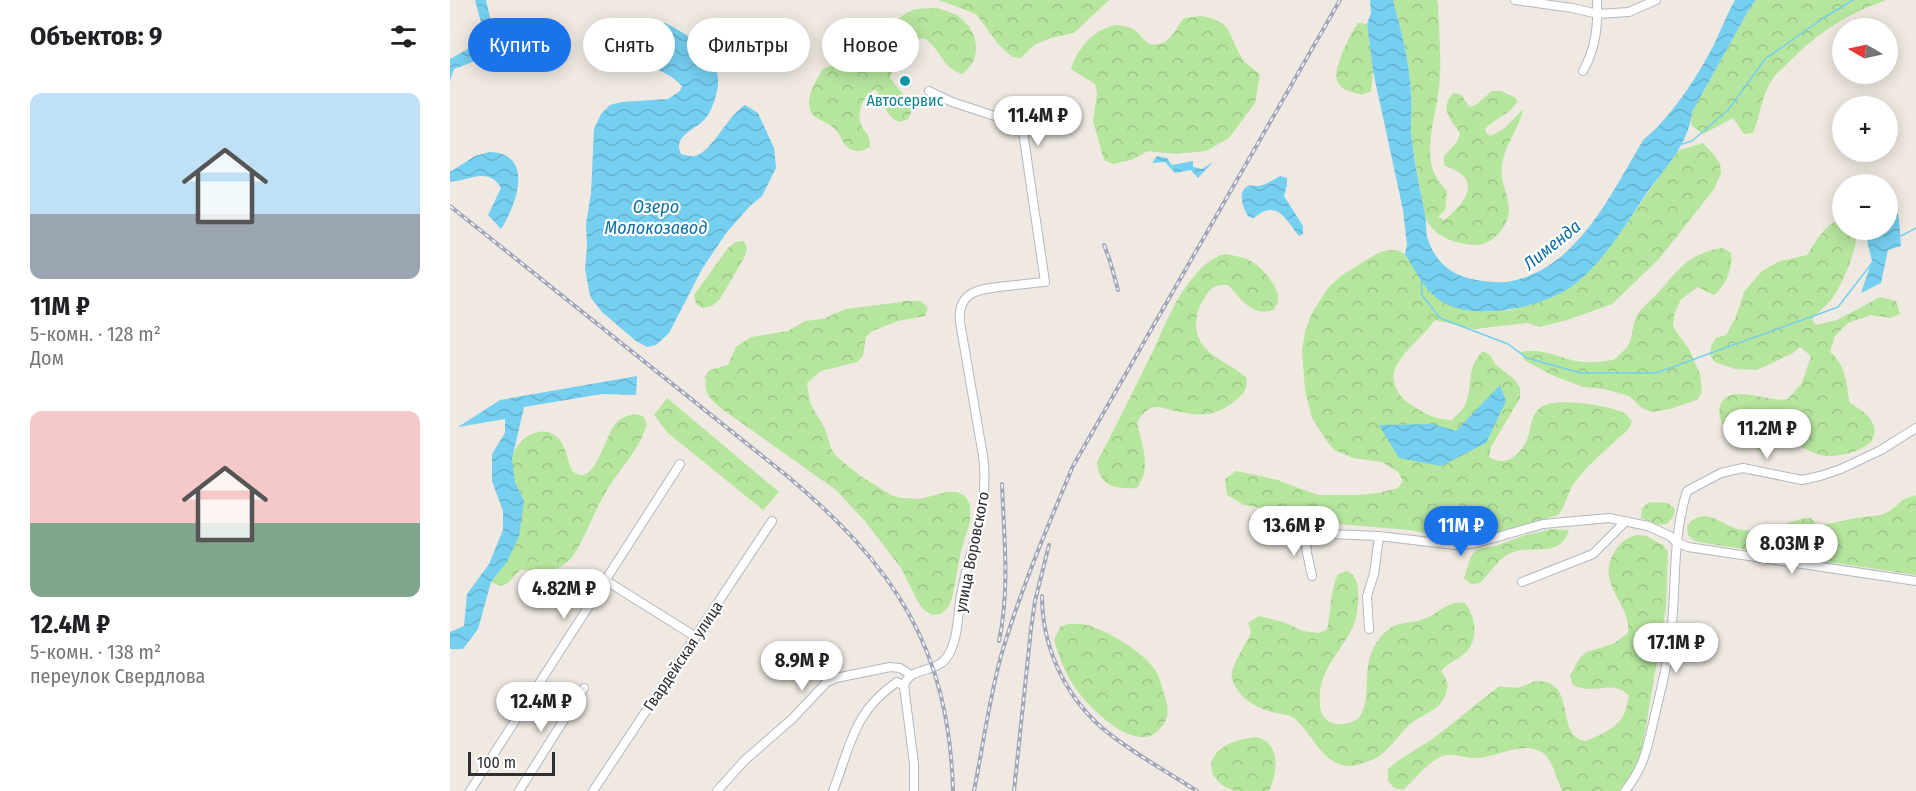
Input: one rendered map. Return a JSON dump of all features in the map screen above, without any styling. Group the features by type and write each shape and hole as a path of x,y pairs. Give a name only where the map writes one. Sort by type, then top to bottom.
{"street":[{"path":"1515,0 1598,14 1629,12 1656,0"},
{"path":"1583,70 1591,56 1596,38 1597,0"},
{"name":"улица Воровского","path":"911,675 934,668 945,660 950,652 955,636 961,595 982,517 986,474 960,322 960,306 967,297 978,291 1045,282 1023,132 1020,126 1010,120 952,102 929,91"},
{"path":"1625,791 1637,775 1645,757 1659,699 1672,626 1676,542 1687,491 1721,473 1743,468 1802,480 1820,476 1881,450 1916,428"},
{"path":"470,791 680,464"},
{"path":"1254,520 1305,533 1379,536 1473,544 1543,524 1609,518 1648,526 1688,547 1916,581"},
{"name":"Гвардейская улица","path":"593,791 772,521"},
{"path":"1522,582 1593,555 1626,521"},
{"path":"1305,533 1312,576"},
{"path":"1369,629 1367,596 1374,574 1379,536"},
{"path":"605,580 696,637"},
{"path":"717,791 745,760 792,718 826,682 890,667 900,668 911,675 905,681 904,686 914,764 914,791"},
{"path":"834,791 850,740 872,702 897,682 904,686"},
{"path":"519,791 584,688"}],"green space":[{"path":"939,0 1109,0 1074,33 1051,38 1034,45 1021,58 1012,57 998,44 976,14"},
{"path":"1393,0 1437,0 1438,4 1440,78 1430,157 1434,174 1447,191 1445,210 1438,217 1444,220 1460,205 1468,186 1461,174 1444,165 1444,156 1457,142 1460,133 1447,109 1453,93 1462,95 1470,107 1492,91 1501,91 1516,98 1517,102 1510,110 1485,129 1491,136 1505,128 1523,109 1505,153 1502,167 1502,180 1509,209 1508,216 1503,229 1487,242 1474,245 1454,241 1431,227 1426,218 1411,131 1409,70"},
{"path":"1756,0 1886,0 1846,18 1832,18 1832,26 1810,42 1772,80 1753,133 1744,134 1733,118 1703,134 1691,125 1692,112"},
{"path":"937,8 951,12 969,26 975,40 975,55 973,62 962,74 949,67 934,46 923,38 919,39 919,18 900,18 909,11"},
{"path":"1201,16 1221,22 1230,33 1245,62 1260,74 1255,103 1229,138 1206,151 1176,154 1148,151 1131,160 1113,164 1104,160 1093,121 1097,93 1095,84 1071,69 1079,51 1086,42 1103,29 1123,25 1136,31 1150,44 1159,44 1171,37 1184,18"},
{"path":"1358,23 1367,24 1373,71 1371,91 1362,95 1341,87 1336,76 1343,51"},
{"path":"822,70 822,72 892,72 890,78 909,102 912,111 908,119 899,122 887,112 875,89 864,99 860,109 861,124 869,138 870,147 855,151 844,143 835,129 812,114 809,105 813,87"},
{"path":"1703,143 1720,164 1721,173 1714,189 1659,259 1612,304 1539,327 1528,323 1474,329 1435,320 1406,352 1395,369 1396,388 1408,403 1431,416 1452,420 1463,409 1468,398 1472,371 1477,358 1483,351 1491,356 1495,364 1515,380 1520,388 1520,398 1491,447 1489,457 1500,461 1506,461 1519,452 1526,442 1534,415 1547,404 1582,403 1626,414 1632,421 1629,428 1579,477 1558,515 1504,531 1464,539 1409,530 1327,523 1305,515 1244,505 1227,495 1225,479 1236,471 1274,479 1318,495 1378,493 1398,488 1403,481 1398,472 1382,462 1353,458 1336,451 1312,418 1305,390 1302,351 1305,331 1312,313 1328,288 1342,275 1378,253 1397,250 1405,254 1426,287 1484,312 1511,310 1547,298 1574,285 1588,271 1614,241 1677,151"},
{"path":"1831,224 1832,240 1856,240 1855,246 1845,276 1835,294 1812,320 1816,325 1837,320 1880,297 1896,301 1900,314 1890,318 1871,315 1848,323 1835,336 1830,352 1842,368 1849,402 1871,420 1874,429 1873,437 1869,444 1843,455 1821,455 1786,443 1764,452 1741,441 1727,430 1721,420 1720,406 1724,399 1740,394 1780,400 1788,399 1802,383 1811,356 1800,347 1793,353 1757,370 1735,369 1715,362 1710,355 1711,346 1716,338 1726,335 1735,319 1744,292 1762,271 1780,261 1807,255"},
{"path":"744,241 747,249 744,258 720,299 712,306 703,308 696,304 694,295 728,248 735,242"},
{"path":"1723,248 1731,253 1731,264 1722,287 1714,295 1698,287 1681,299 1674,315 1673,325 1689,349 1700,374 1702,392 1697,400 1670,409 1651,412 1642,408 1629,396 1604,389 1583,387 1552,375 1524,360 1521,352 1537,351 1583,362 1613,360 1624,351 1629,343 1639,313 1677,271 1700,254"},
{"path":"1225,254 1244,258 1255,264 1267,275 1278,295 1278,302 1274,310 1260,311 1248,306 1228,285 1218,285 1210,291 1198,310 1196,324 1201,343 1213,355 1246,377 1247,384 1244,393 1228,406 1214,413 1192,414 1157,407 1147,410 1137,423 1145,464 1142,480 1137,488 1110,485 1101,477 1097,462 1170,313 1198,271 1212,259"},
{"path":"903,301 921,301 928,308 925,316 898,321 872,331 866,337 863,356 857,362 821,371 807,383 810,403 825,429 831,448 836,456 859,475 891,495 901,498 920,499 947,492 957,492 965,496 970,504 970,522 961,551 952,598 948,607 941,614 932,615 918,602 901,568 864,520 836,490 722,409 709,396 704,378 710,370 728,365 736,347 751,337 788,331 805,321 823,319 846,309"},
{"path":"667,398 779,492 763,510 668,433 654,415"},
{"path":"634,414 643,416 647,424 639,444 603,497 573,556 555,570 541,572 520,570 508,583 500,586 491,582 507,562 524,501 515,482 512,466 514,454 522,441 536,433 550,433 562,444 572,471 580,475 586,474 596,462 617,422"},
{"path":"1916,495 1916,575 1704,543 1695,541 1688,535 1687,526 1700,517 1712,517 1737,529 1752,531 1767,530 1796,520 1811,518 1818,526 1881,515 1890,511 1904,499"},
{"path":"1649,502 1668,503 1675,509 1673,517 1667,524 1658,525 1641,518 1642,508"},
{"path":"1551,529 1569,530 1558,545 1551,548 1516,551 1507,555 1480,583 1471,584 1464,578 1471,556 1477,549 1495,546"},
{"path":"1637,535 1646,536 1663,545 1668,552 1666,607 1641,756 1628,782 1619,791 1562,791 1546,756 1535,749 1527,748 1483,757 1442,756 1427,766 1403,790 1394,788 1388,781 1388,769 1434,738 1498,687 1518,688 1538,681 1549,683 1561,696 1568,724 1572,732 1581,740 1585,741 1601,734 1620,720 1629,696 1616,688 1581,688 1573,685 1570,676 1579,659 1586,652 1613,644 1628,633 1625,613 1611,584 1610,563 1615,551 1622,543"},
{"path":"1347,571 1354,576 1358,586 1356,617 1351,630 1324,675 1320,695 1321,712 1332,723 1347,724 1360,716 1366,699 1369,660 1372,651 1389,629 1430,617 1458,603 1465,603 1474,621 1474,635 1469,648 1441,671 1448,685 1447,692 1439,705 1409,725 1378,757 1352,766 1342,765 1326,756 1294,718 1249,702 1239,692 1232,678 1233,668 1251,632 1248,623 1259,616 1286,623 1303,631 1318,633 1327,630 1335,581 1338,574"},
{"path":"1068,624 1084,624 1104,632 1136,651 1152,666 1160,680 1168,710 1163,725 1153,735 1141,737 1128,734 1115,727 1091,706 1074,686 1067,675 1054,640 1060,627"},
{"path":"1257,737 1265,741 1274,752 1274,776 1269,791 1237,791 1222,785 1211,768 1215,754 1230,743"}],"water":[{"path":"475,0 486,0 490,18 480,18"},
{"path":"1370,0 1393,0 1399,23 1410,82 1413,152 1426,218 1427,236 1432,250 1441,263 1453,272 1476,280 1498,282 1512,281 1536,273 1575,244 1606,203 1644,139 1655,130 1695,78 1711,51 1735,0 1756,0 1692,112 1690,124 1681,145 1614,242 1586,275 1562,292 1528,305 1490,311 1471,311 1455,308 1435,297 1425,286 1405,254 1407,245 1403,210 1373,71 1367,24 1371,13"},
{"name":"Озеро Молокозавод","path":"675,29 687,36 687,72 716,72 718,82 708,115 680,141 681,154 693,156 701,153 745,105 758,113 774,148 776,168 762,196 727,232 702,269 669,333 656,345 647,347 636,341 602,312 591,298 589,291 585,269 586,224 591,193 594,129 601,114 610,105 621,102 668,99 680,91 682,86 674,78 663,72 675,72"},
{"path":"468,49 468,64 454,69 450,81 450,59"},
{"path":"489,152 503,155 513,161 517,170 516,194 501,229 488,215 501,188 496,181 478,176 450,182 450,172 475,156"},
{"path":"1157,156 1167,158 1172,165 1193,161 1193,167 1202,169 1213,162 1198,178 1191,170 1175,173 1165,162 1152,163"},
{"path":"1280,176 1287,178 1284,196 1303,226 1303,234 1299,236 1280,213 1268,210 1254,218 1249,217 1243,206 1244,189 1249,186 1264,185"},
{"path":"1898,215 1901,246 1888,250 1881,283 1861,293 1872,261 1867,241 1898,240"},
{"path":"637,376 636,395 602,394 524,407 512,459 515,482 524,501 519,536 507,562 491,582 478,629 463,649 450,649 450,632 464,626 467,594 489,564 503,530 503,511 492,481 492,454 505,433 505,419 458,427 500,400"},
{"path":"1500,385 1506,401 1486,443 1441,466 1399,458 1379,425 1433,424 1456,431"}],"waterway":[{"path":"1682,144 1692,141 1728,110 1765,59 1853,0"},
{"path":"1901,236 1916,228"},
{"path":"1421,277 1422,295 1440,318 1508,344 1527,358 1581,373 1656,373 1838,307 1872,263"}],"railway":[{"path":"974,791 990,706 1008,632 1073,466 1340,0"},
{"path":"450,206 786,475 857,543 885,577 908,613 927,652 940,694 949,740 953,791"},
{"path":"1104,245 1118,290"},
{"path":"999,641 1005,582 1002,484"},
{"path":"1014,791 1031,629 1035,601 1049,545"},
{"path":"1042,596 1043,615 1051,651 1076,700 1112,736 1197,791"}],"place":[{"name":"Автосервис","path":"905,81"}],"water label":[{"name":"Лименда","path":"1552,245"}]}
